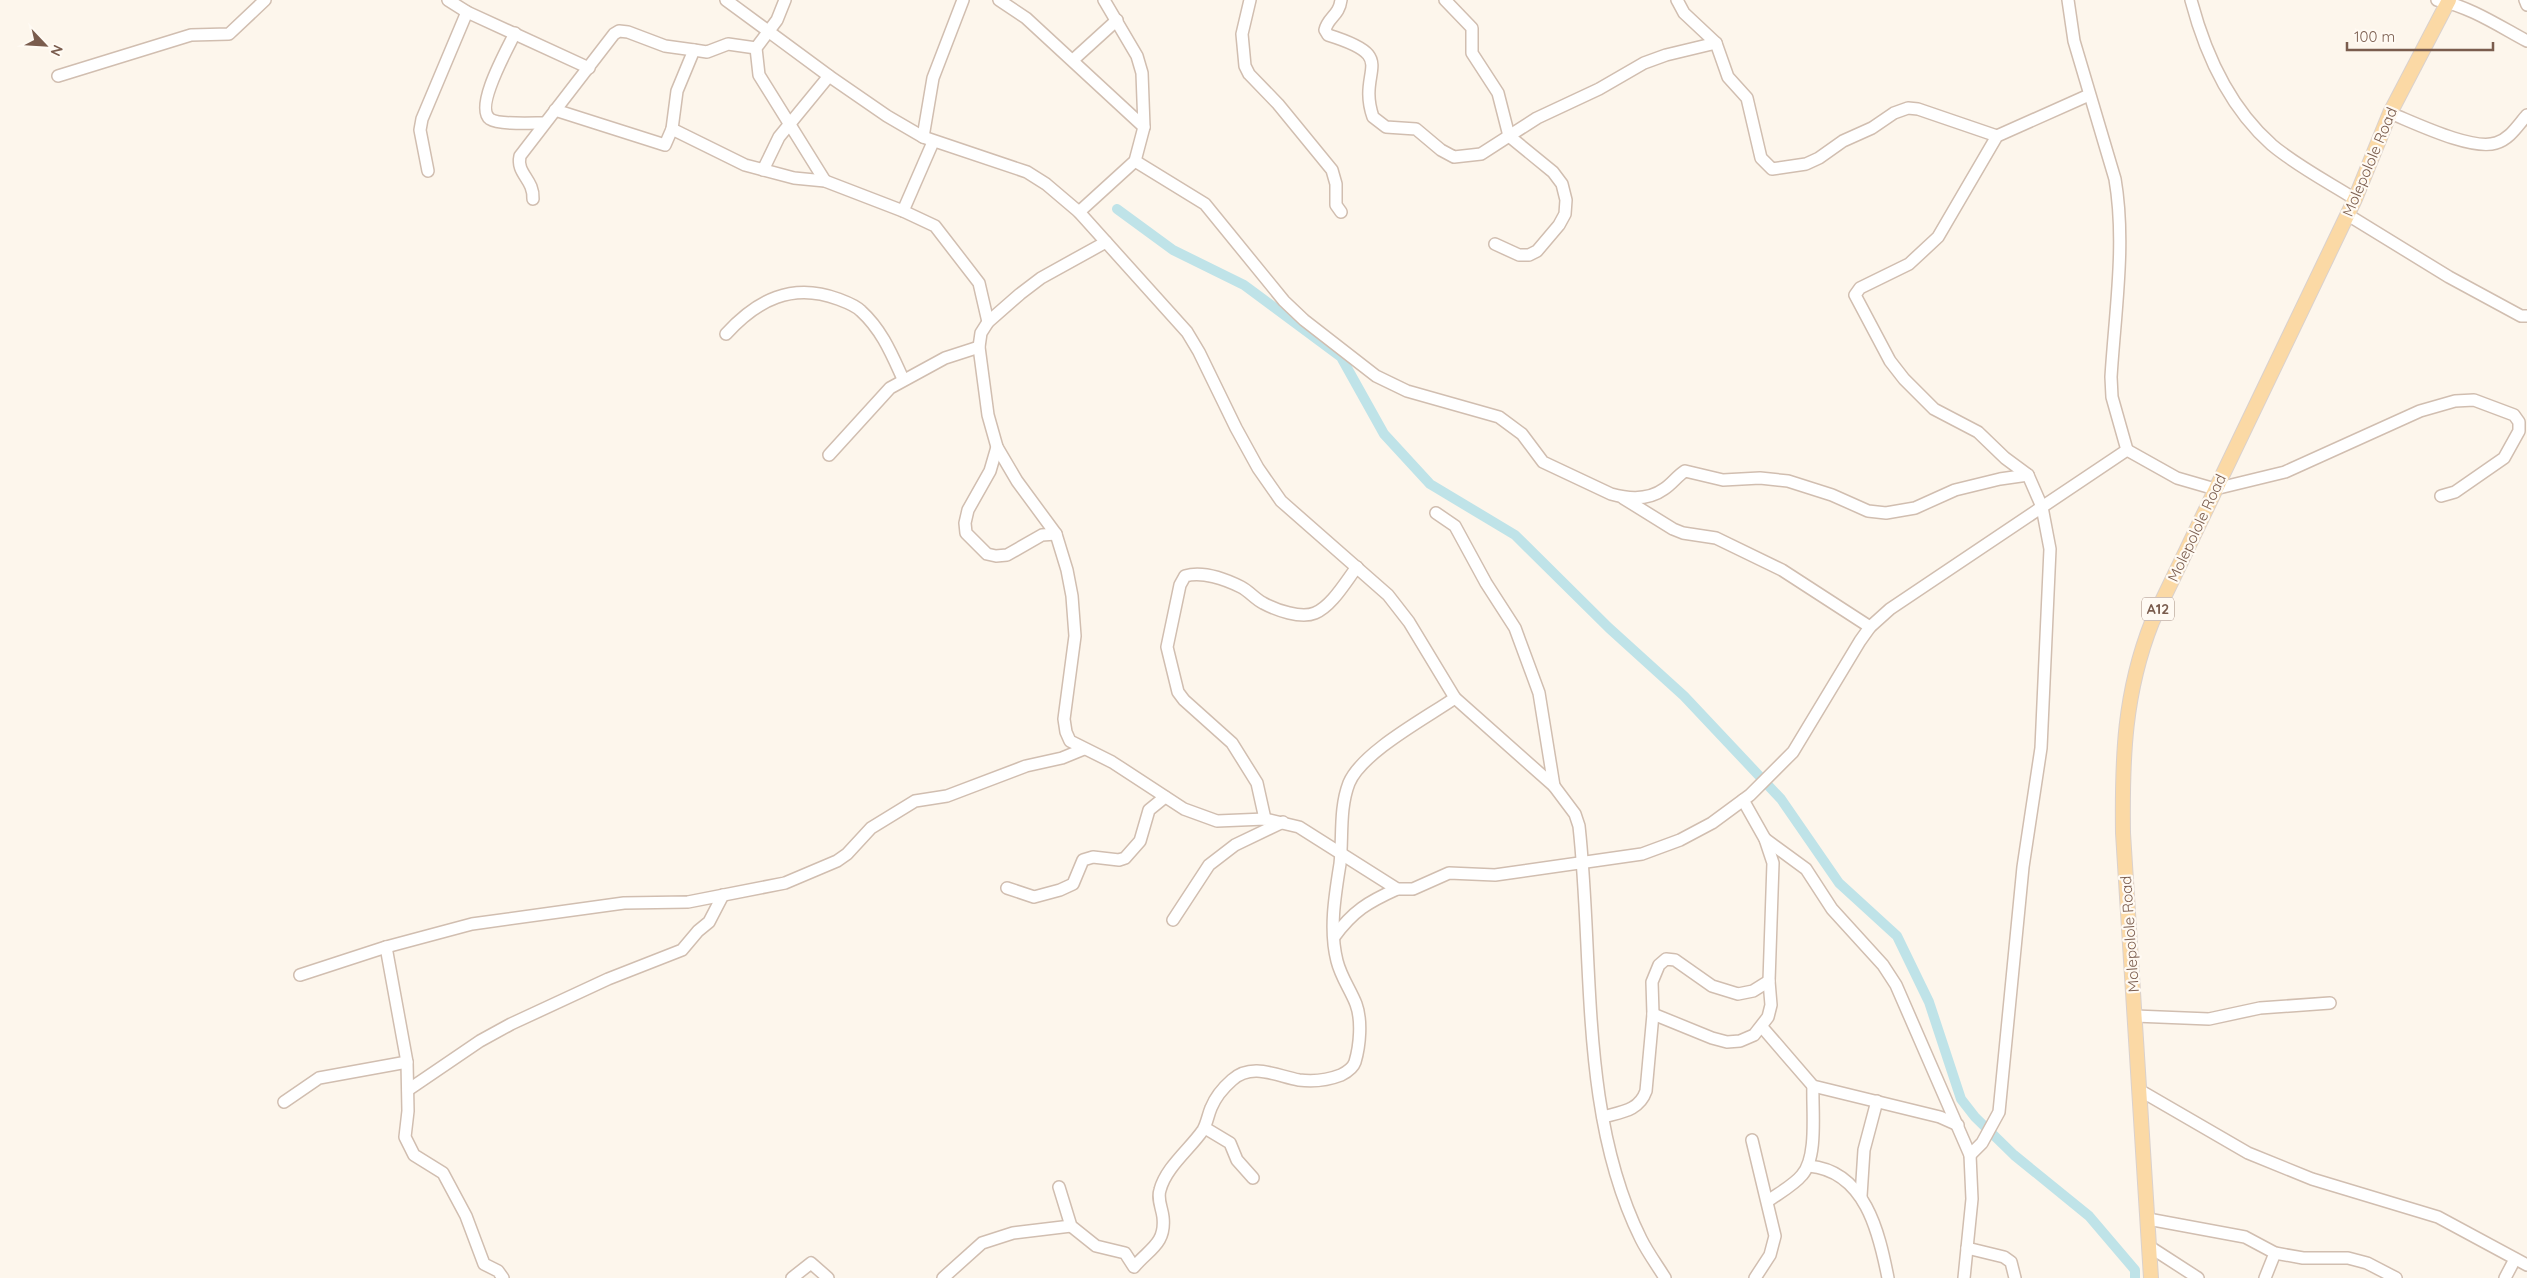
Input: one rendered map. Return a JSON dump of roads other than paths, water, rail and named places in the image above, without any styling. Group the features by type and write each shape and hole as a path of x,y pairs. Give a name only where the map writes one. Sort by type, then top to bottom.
{"main road":[{"name":"Molepolole Road","path":"2151,1278 2141,1091 2123,833 2122,764 2129,701 2135,671 2152,622 2348,215 2390,113 2445,1"}],"street":[{"path":"58,76 191,35 229,34 265,0"},
{"path":"448,0 467,12 589,68"},
{"path":"726,0 887,116 928,139 1027,172 1046,184 1079,212 1187,332 1200,352 1240,436 1258,468 1281,501 1388,595 1405,615 1455,698 1554,786 1575,814 1579,826 1583,864 1584,924 1596,1069 1603,1117 1616,1172 1641,1240 1665,1278"},
{"path":"785,0 777,20 756,48 759,75 810,160 825,181"},
{"path":"903,211 928,139 934,78 963,0"},
{"path":"999,0 1026,18 1144,127"},
{"path":"1079,212 1135,160 1144,127 1142,73 1137,56 1104,0"},
{"path":"1250,0 1242,34 1245,66 1249,74 1278,104 1332,170 1336,184 1336,205 1341,212"},
{"path":"1342,0 1337,15 1326,24 1325,30 1328,36 1349,42 1364,50 1370,56 1373,64 1369,108 1373,117 1378,123 1386,127 1416,129 1441,150 1454,156 1481,154 1537,118 1599,89 1644,62 1716,43"},
{"path":"1445,0 1472,28 1472,54 1498,93 1509,136 1553,172 1562,184 1566,200 1564,214 1559,226 1537,251 1519,255 1495,244"},
{"path":"1677,0 1684,13 1716,43 1728,77 1747,98 1761,158 1772,168 1806,164 1843,141 1872,128 1894,113 1908,108 1918,109 1997,136"},
{"path":"2068,0 2074,41 2115,179 2119,202 2120,227 2111,377 2112,397 2128,450 2177,478 2215,489 2285,472 2420,411 2455,401 2474,400 2514,415 2519,422 2519,431 2504,458 2455,492 2441,496"},
{"path":"2191,0 2210,56 2237,107 2247,120 2272,145 2292,160 2355,199"},
{"path":"2525,0 2527,5"},
{"path":"2445,1 2492,22 2527,41"},
{"path":"428,171 420,130 422,119 467,12"},
{"path":"1073,60 1116,20"},
{"path":"533,199 533,189 518,164 526,147 614,34 619,31 665,46 707,52 728,44 756,48"},
{"path":"515,33 488,93 484,110 488,116 496,121 544,123"},
{"path":"555,110 665,145 672,129 677,91 694,50"},
{"path":"763,170 776,142 789,123 829,76"},
{"path":"1970,1155 1982,1143 1999,1112 2023,867 2041,748 2050,549 2042,507 2028,475 2005,458 1978,432 1934,409 1904,379 1890,361 1855,295 1860,288 1909,264 1938,237 1997,136 2089,94"},
{"path":"2390,113 2458,140 2486,145 2507,138 2527,115"},
{"path":"672,129 745,165 794,178 825,181 930,223 939,230 979,283 988,322"},
{"path":"1135,160 1205,204 1284,301 1304,320 1376,376 1407,391 1499,417 1522,434 1543,462 1623,498 1672,529 1683,533 1716,538 1782,570 1870,627"},
{"path":"2348,215 2449,277 2521,316 2527,316"},
{"path":"1106,242 1040,278 988,322 982,334 979,347 988,414 997,447 1018,481 1056,534 1069,579 1075,636 1064,719 1070,741 1112,762 1165,797 1192,812 1217,821 1265,819 1283,822 1304,829 1397,889"},
{"path":"726,334 742,317 756,306 778,297 803,292 830,296 860,309 871,321 883,338 903,379"},
{"path":"829,455 882,396 903,379 945,358 979,347"},
{"path":"997,447 990,471 968,510 965,523 966,534 987,554 996,556 1007,555 1042,535 1056,534"},
{"path":"1334,937 1349,917 1363,906 1397,889 1420,887 1448,873 1496,875 1642,854 1680,840 1712,823 1747,797 1778,768 1801,740 1870,627 1890,609 2128,450"},
{"path":"1623,498 1644,497 1656,493 1666,488 1685,471 1692,471 1723,480 1760,478 1788,481 1832,495 1868,511 1886,513 1915,508 1955,490 2000,479 2028,475"},
{"path":"1436,514 1455,526 1486,583 1515,628 1539,693 1554,786"},
{"path":"1265,819 1257,783 1232,743 1184,700 1178,692 1167,647 1180,585 1185,576 1202,574 1240,587 1262,603 1280,610 1306,615 1316,612 1327,604 1357,568"},
{"path":"1128,1278 1134,1267 1148,1250 1156,1247 1161,1240 1163,1217 1158,1196 1160,1189 1170,1172 1204,1128 1215,1101 1233,1079 1251,1070 1264,1071 1299,1080 1316,1081 1347,1072 1355,1064 1360,1021 1355,1003 1340,974 1336,959 1334,937 1334,910 1341,854 1342,812 1349,783 1363,762 1380,748 1455,698"},
{"path":"300,975 386,947 472,924 624,902 688,902 785,884 832,864 847,854 870,828 915,801 947,796 1026,766 1062,758 1084,749"},
{"path":"1007,888 1034,897 1060,890 1073,884 1083,860 1093,857 1119,860 1125,858 1140,841 1148,810 1165,797"},
{"path":"1653,1014 1727,1042 1740,1041 1754,1035 1762,1027 1771,1005 1769,981 1773,863 1747,797"},
{"path":"1173,920 1209,865 1235,845 1283,822"},
{"path":"1765,839 1806,869 1832,909 1883,965 1896,985 1970,1155 1972,1199 1964,1278"},
{"path":"408,1090 480,1041 511,1024 600,982 682,950 698,931 709,922 723,895"},
{"path":"386,947 407,1062 408,1090 405,1137 408,1147 414,1155 443,1173 466,1216 484,1264 498,1270 503,1278"},
{"path":"1603,1117 1631,1109 1643,1098 1653,1014 1652,982 1659,964 1666,959 1675,960 1712,986 1738,994 1753,991 1769,981"},
{"path":"2135,1016 2209,1019 2260,1008 2330,1003"},
{"path":"1762,1027 1813,1086 1940,1117 1958,1125"},
{"path":"284,1102 319,1078 407,1062"},
{"path":"1768,1201 1802,1176 1808,1166 1812,1144 1813,1086"},
{"path":"2141,1091 2248,1153 2312,1179 2444,1220 2527,1265"},
{"path":"1861,1196 1864,1150 1877,1102"},
{"path":"1204,1128 1230,1143 1237,1160 1253,1178"},
{"path":"1752,1140 1768,1201 1774,1244 1770,1255 1755,1278"},
{"path":"1808,1166 1824,1167 1832,1171 1861,1196 1878,1235 1888,1278"},
{"path":"1059,1187 1072,1226 1096,1246 1125,1253 1134,1267"},
{"path":"2148,1220 2245,1237 2275,1253 2303,1258 2348,1258 2367,1263 2396,1278"},
{"path":"943,1278 982,1243 1013,1233 1072,1226"},
{"path":"1967,1248 2004,1257 2011,1262 2016,1278"},
{"path":"2150,1248 2198,1278"},
{"path":"2265,1278 2275,1253"},
{"path":"2505,1278 2515,1259"},
{"path":"792,1278 811,1263 828,1278"}],"waterway":[{"path":"1117,209 1173,250 1244,285 1341,357 1384,434 1430,484 1515,535 1609,628 1684,696 1781,799 1839,883 1897,936 1929,1002 1961,1099 1975,1117 2014,1155 2089,1216 2135,1270 2135,1278"}]}
